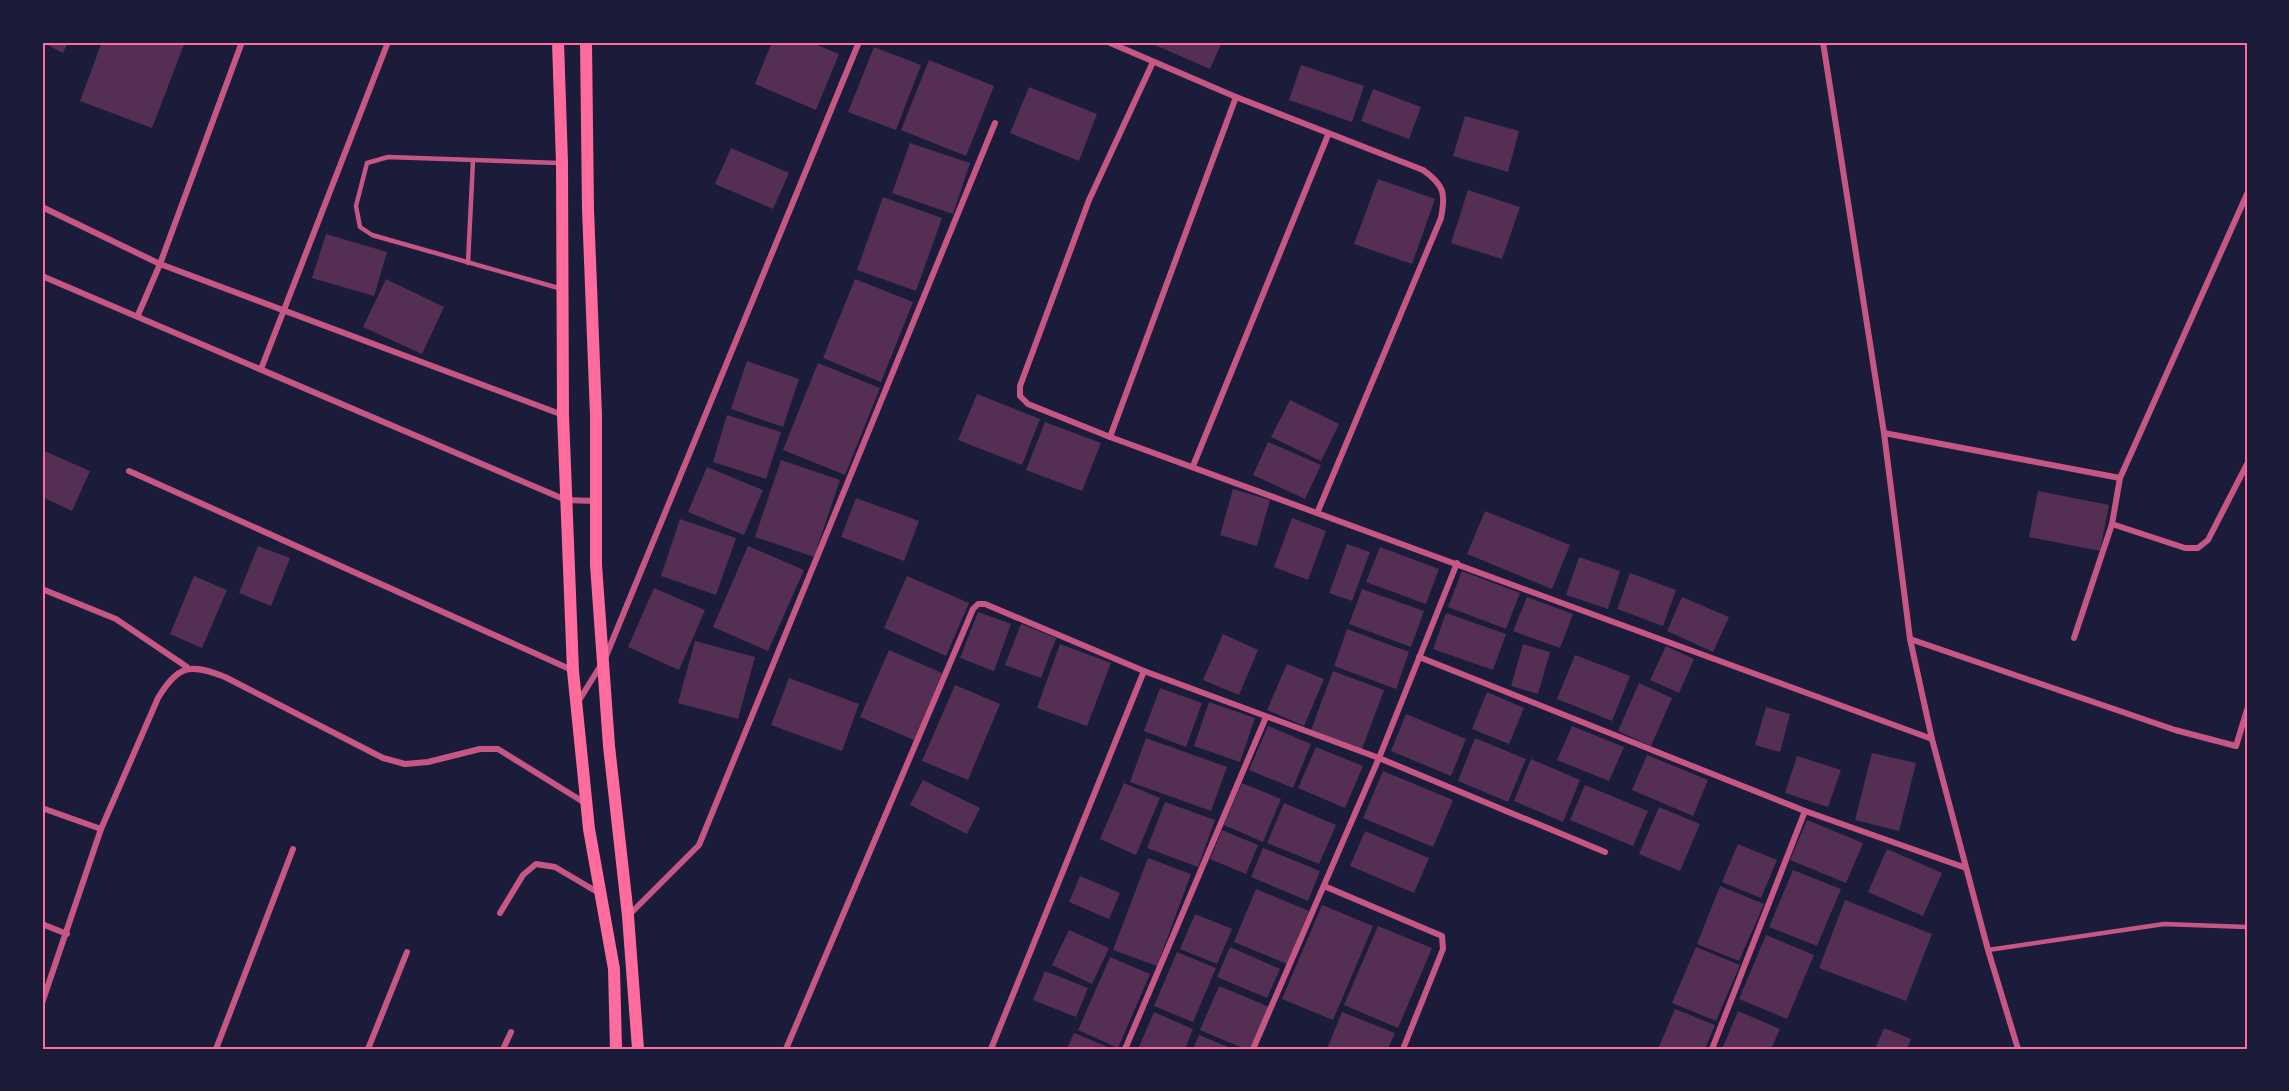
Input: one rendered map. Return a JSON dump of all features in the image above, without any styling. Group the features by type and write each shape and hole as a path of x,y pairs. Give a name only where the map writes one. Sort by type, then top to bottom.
{"main road":[{"path":"558,42 562,163 562,415 573,671 587,805 614,969 616,1049"},
{"path":"586,42 596,565 602,664 628,916 638,1049"}],"street":[{"path":"138,315 160,264 242,42"},
{"path":"261,369 388,42"},
{"path":"578,703 602,664 859,42"},
{"path":"1108,42 1236,98 1423,170 1436,180 1445,197 1441,218 1318,511"},
{"path":"1823,42 1884,432 1910,639 1932,739 1988,950 2018,1049"},
{"path":"1153,62 1089,200 1020,387 1020,396 1028,404 1110,437 1318,511 1932,739"},
{"path":"1110,437 1236,98"},
{"path":"628,916 699,845 995,123"},
{"path":"1193,466 1328,135"},
{"path":"2074,638 2112,524 2120,478 2247,194"},
{"path":"42,207 160,264 562,415"},
{"path":"42,276 138,315 566,500 596,501"},
{"path":"1884,432 2120,478"},
{"path":"2112,524 2185,548 2198,548 2208,540 2247,464"},
{"path":"129,471 573,671"},
{"path":"1253,1049 1379,758 1457,564"},
{"path":"42,589 116,619 187,667 206,669 225,677 383,758 405,764 428,762 480,748 498,749 587,805"},
{"path":"786,1049 973,609 985,604 1144,671 1379,758 1605,852"},
{"path":"1910,639 2175,730 2236,746 2247,710"},
{"path":"1419,657 1805,811 1966,868"},
{"path":"42,1002 68,934 101,829 158,698 170,679 187,667"},
{"path":"991,1049 1144,671"},
{"path":"1125,1049 1266,717"},
{"path":"42,808 101,829"},
{"path":"1712,1049 1805,811"},
{"path":"216,1049 293,849"},
{"path":"500,913 523,875 536,864 555,867 603,896"},
{"path":"1324,886 1442,936 1443,949 1403,1049"},
{"path":"42,924 68,934"},
{"path":"368,1049 407,952"},
{"path":"503,1049 511,1032"}],"lane":[{"path":"562,163 388,157 367,163 356,206 360,227 372,235 562,289"},
{"path":"468,263 473,160"},
{"path":"1988,950 2164,924 2192,923 2247,927"}],"building":[{"path":"42,42 68,42 63,53"},
{"path":"102,42 185,42 152,128 80,101"},
{"path":"772,42 810,42 839,54 816,110 755,84"},
{"path":"1148,42 1222,42 1210,69"},
{"path":"874,47 921,65 896,130 848,112"},
{"path":"929,60 994,86 966,156 901,130"},
{"path":"1301,65 1364,86 1352,122 1289,100"},
{"path":"1029,87 1097,114 1079,161 1010,133"},
{"path":"1373,89 1421,107 1409,139 1361,121"},
{"path":"1465,116 1519,131 1508,172 1453,156"},
{"path":"910,143 970,163 953,214 892,193"},
{"path":"731,148 789,173 773,209 715,184"},
{"path":"1378,179 1435,199 1412,264 1354,244"},
{"path":"1468,190 1520,207 1502,259 1451,243"},
{"path":"883,197 942,218 916,291 857,270"},
{"path":"326,234 387,252 374,296 312,278"},
{"path":"386,279 444,307 422,354 363,327"},
{"path":"855,279 913,302 881,382 823,358"},
{"path":"747,361 799,379 783,427 731,409"},
{"path":"818,363 880,388 845,475 783,450"},
{"path":"977,394 1040,419 1022,465 958,440"},
{"path":"1290,400 1339,424 1321,461 1271,437"},
{"path":"727,415 781,432 766,479 713,462"},
{"path":"1045,422 1101,443 1082,491 1026,470"},
{"path":"1268,442 1321,465 1305,499 1253,475"},
{"path":"42,450 90,471 72,511 42,497"},
{"path":"781,460 840,480 814,557 755,537"},
{"path":"707,467 763,490 744,535 688,512"},
{"path":"1233,489 1270,500 1257,546 1220,535"},
{"path":"2038,491 2109,505 2100,551 2029,537"},
{"path":"856,498 919,521 904,561 841,537"},
{"path":"1485,511 1570,545 1552,589 1467,554"},
{"path":"1292,518 1326,531 1308,580 1274,567"},
{"path":"680,519 736,538 716,595 661,576"},
{"path":"1347,544 1370,552 1352,601 1329,593"},
{"path":"258,546 290,558 271,606 239,593"},
{"path":"748,546 804,570 768,651 713,627"},
{"path":"1380,547 1439,569 1426,604 1366,582"},
{"path":"1579,557 1620,571 1608,609 1566,595"},
{"path":"1462,571 1520,593 1506,629 1448,607"},
{"path":"1630,573 1676,590 1663,626 1617,609"},
{"path":"194,576 227,590 202,648 170,634"},
{"path":"907,576 969,603 946,656 884,628"},
{"path":"654,588 705,610 679,670 628,647"},
{"path":"1362,589 1424,611 1411,647 1349,624"},
{"path":"1527,597 1573,614 1560,648 1513,631"},
{"path":"1682,597 1729,617 1713,652 1667,631"},
{"path":"978,612 1011,624 994,671 960,658"},
{"path":"1446,613 1506,634 1493,670 1433,649"},
{"path":"1021,624 1056,638 1041,678 1005,665"},
{"path":"1347,629 1409,652 1396,689 1334,666"},
{"path":"1223,634 1258,650 1239,695 1203,680"},
{"path":"695,641 755,657 738,719 678,703"},
{"path":"1060,644 1111,663 1087,726 1037,708"},
{"path":"1523,644 1550,652 1538,694 1511,686"},
{"path":"1666,646 1694,659 1679,693 1650,680"},
{"path":"889,650 942,673 914,740 860,717"},
{"path":"1575,655 1630,676 1612,721 1557,699"},
{"path":"1287,664 1324,679 1304,726 1267,710"},
{"path":"1333,671 1384,690 1362,749 1311,730"},
{"path":"789,678 859,704 842,751 771,725"},
{"path":"1639,683 1672,698 1651,746 1618,731"},
{"path":"955,685 1000,704 968,780 922,761"},
{"path":"1160,688 1202,703 1186,747 1144,731"},
{"path":"1487,692 1524,708 1509,744 1472,729"},
{"path":"1209,702 1255,718 1240,762 1194,746"},
{"path":"1766,707 1790,714 1780,752 1755,745"},
{"path":"1406,714 1466,739 1451,776 1391,751"},
{"path":"1268,726 1311,744 1293,788 1249,770"},
{"path":"1572,726 1624,747 1609,781 1557,760"},
{"path":"1146,738 1227,767 1211,811 1130,782"},
{"path":"1475,738 1526,759 1508,802 1458,781"},
{"path":"1316,747 1363,766 1345,808 1298,788"},
{"path":"1872,753 1916,763 1899,831 1855,820"},
{"path":"1647,755 1708,780 1693,816 1632,790"},
{"path":"1797,756 1841,770 1828,807 1785,793"},
{"path":"1531,759 1580,780 1563,822 1514,801"},
{"path":"1383,771 1453,800 1433,847 1363,818"},
{"path":"923,780 980,808 967,834 910,805"},
{"path":"1124,783 1160,798 1136,855 1100,839"},
{"path":"1242,783 1281,799 1263,842 1224,825"},
{"path":"1585,785 1648,811 1633,846 1570,820"},
{"path":"1165,802 1215,820 1198,867 1147,848"},
{"path":"1284,803 1336,825 1319,864 1267,843"},
{"path":"1659,807 1700,824 1680,871 1639,854"},
{"path":"1807,820 1863,843 1846,883 1790,860"},
{"path":"1222,830 1258,845 1246,874 1210,859"},
{"path":"1365,831 1429,858 1414,893 1350,866"},
{"path":"1738,844 1777,860 1761,898 1722,882"},
{"path":"1263,848 1320,871 1308,901 1251,877"},
{"path":"1887,849 1942,873 1923,916 1868,892"},
{"path":"1148,858 1191,874 1157,966 1113,950"},
{"path":"1793,870 1841,889 1817,946 1769,927"},
{"path":"1080,876 1120,893 1109,919 1069,902"},
{"path":"1720,886 1764,904 1739,961 1697,944"},
{"path":"1256,889 1309,911 1287,964 1234,942"},
{"path":"1845,900 1932,934 1906,1001 1819,968"},
{"path":"1322,905 1373,926 1333,1020 1282,999"},
{"path":"1195,914 1232,929 1217,964 1180,949"},
{"path":"1378,926 1432,948 1398,1028 1344,1005"},
{"path":"1069,930 1109,948 1092,984 1052,965"},
{"path":"1766,935 1814,955 1787,1019 1739,999"},
{"path":"1230,947 1280,969 1267,998 1217,977"},
{"path":"1696,947 1740,965 1716,1021 1672,1003"},
{"path":"1177,952 1216,968 1193,1022 1154,1006"},
{"path":"1110,957 1150,974 1118,1048 1078,1030"},
{"path":"1045,971 1088,988 1076,1017 1033,1000"},
{"path":"1219,986 1270,1007 1253,1049 1245,1049 1200,1030"},
{"path":"1675,1009 1715,1025 1705,1049 1658,1049"},
{"path":"1738,1011 1780,1029 1771,1049 1722,1049"},
{"path":"1154,1012 1193,1029 1185,1049 1138,1049"},
{"path":"1342,1012 1395,1033 1388,1049 1327,1049"},
{"path":"1884,1028 1911,1039 1907,1049 1875,1049"},
{"path":"1074,1033 1113,1049 1067,1049"},
{"path":"1199,1035 1233,1049 1193,1049"}]}
